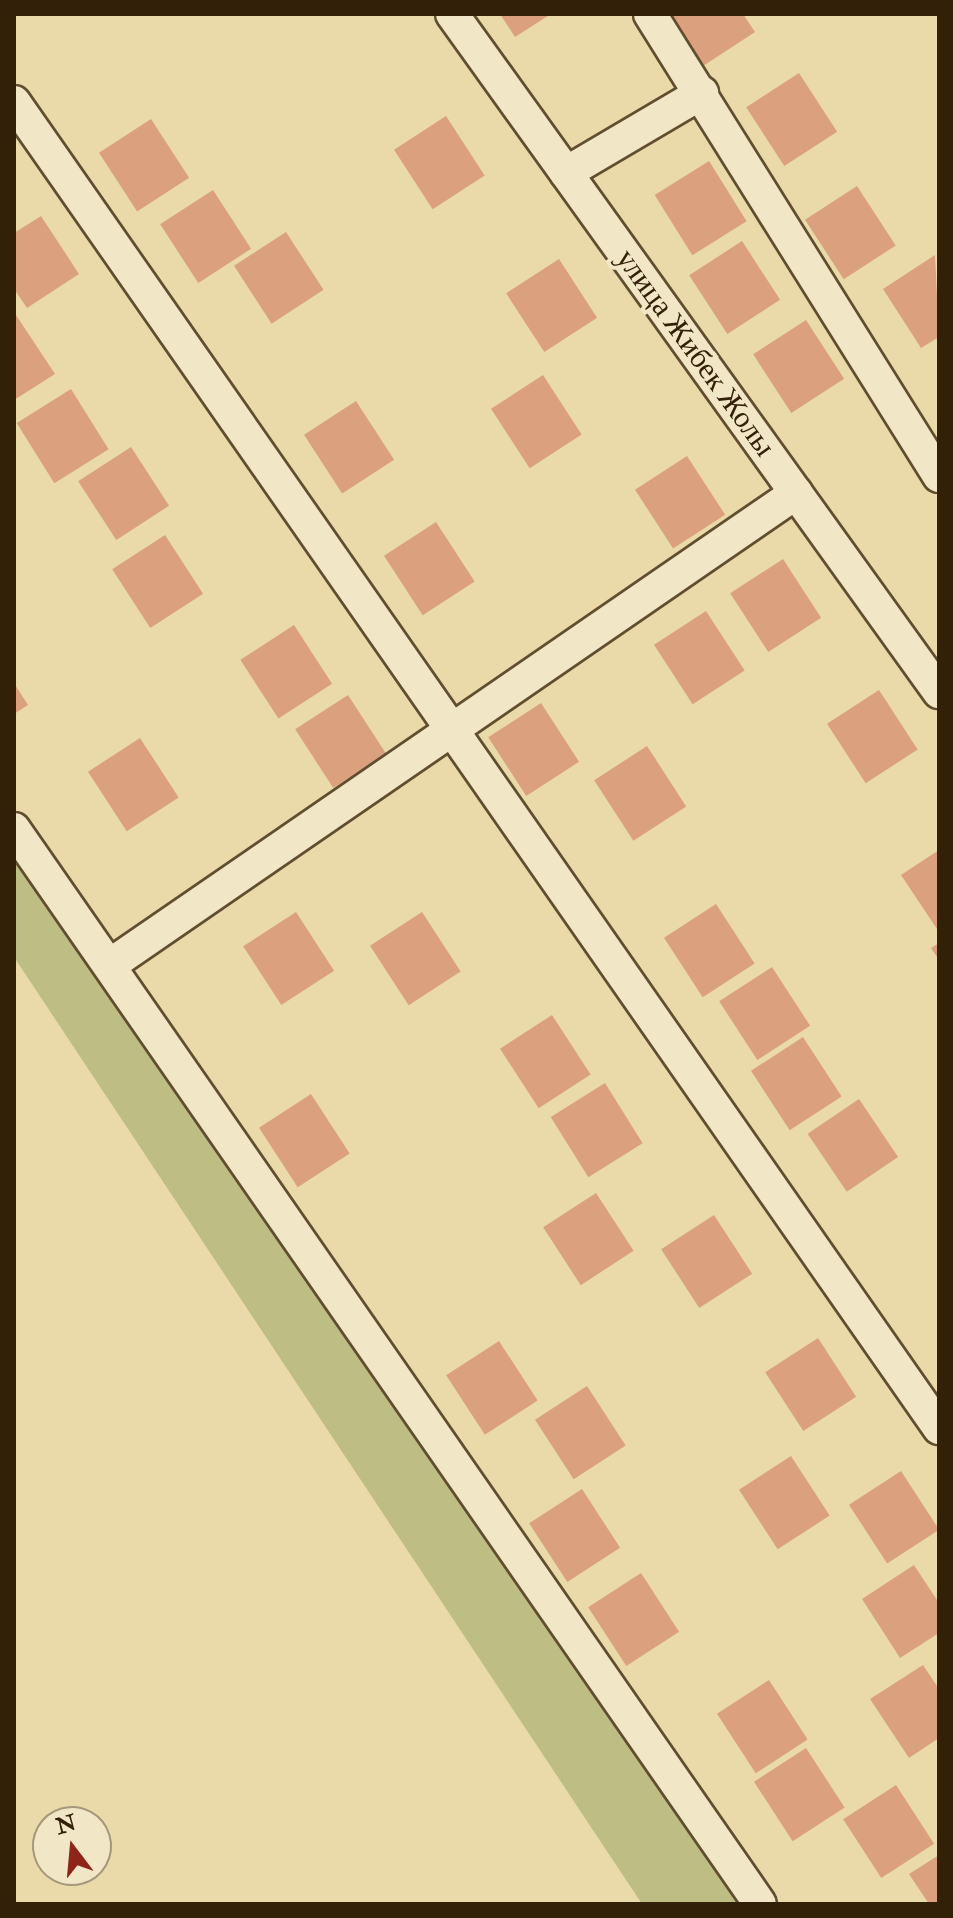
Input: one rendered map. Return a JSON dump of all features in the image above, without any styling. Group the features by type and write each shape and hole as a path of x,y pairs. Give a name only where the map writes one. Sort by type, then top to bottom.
{"street":[{"name":"улица Жибек Жолы","path":"452,14 939,692"},
{"path":"650,14 939,476"},
{"path":"566,173 702,93"},
{"path":"14,102 939,1428"},
{"path":"110,965 449,726 796,493"},
{"path":"14,829 760,1904"}],"green space":[{"path":"14,834 760,1904 642,1904 14,957"}],"building":[{"path":"500,14 551,14 515,37"},
{"path":"668,14 743,14 755,32 703,66"},
{"path":"799,73 837,132 784,166 746,107"},
{"path":"446,116 485,176 433,209 394,150"},
{"path":"151,119 189,178 137,211 99,153"},
{"path":"709,161 747,221 692,255 655,195"},
{"path":"857,186 896,246 844,279 805,220"},
{"path":"213,190 251,249 198,283 160,224"},
{"path":"41,216 79,274 27,308 14,289 14,233"},
{"path":"286,232 324,290 272,324 234,266"},
{"path":"742,241 780,300 727,334 689,275"},
{"path":"935,255 939,337 921,348 883,289"},
{"path":"559,259 597,318 544,352 506,293"},
{"path":"16,315 55,374 14,400 14,317"},
{"path":"806,320 844,379 791,413 753,354"},
{"path":"543,375 582,435 530,468 491,409"},
{"path":"71,389 109,449 54,483 17,423"},
{"path":"356,401 394,460 342,493 304,435"},
{"path":"131,447 169,506 116,540 78,481"},
{"path":"687,456 725,515 673,548 635,490"},
{"path":"436,522 475,582 423,615 384,556"},
{"path":"165,535 203,594 150,628 112,569"},
{"path":"783,559 821,618 768,652 730,593"},
{"path":"706,611 745,671 693,704 654,645"},
{"path":"294,625 332,684 278,719 240,660"},
{"path":"14,683 28,705 14,714"},
{"path":"879,690 918,750 866,783 827,724"},
{"path":"348,695 386,754 333,788 295,729"},
{"path":"541,703 579,762 526,796 488,737"},
{"path":"140,738 179,798 127,831 88,772"},
{"path":"647,746 686,806 633,841 594,780"},
{"path":"939,850 939,932 901,875"},
{"path":"716,904 755,964 703,997 664,938"},
{"path":"296,912 334,971 281,1005 243,946"},
{"path":"422,912 461,972 409,1005 370,946"},
{"path":"939,943 939,960 931,948"},
{"path":"772,967 810,1026 757,1060 719,1001"},
{"path":"552,1015 591,1075 539,1108 500,1049"},
{"path":"803,1037 842,1097 790,1130 751,1071"},
{"path":"605,1083 643,1143 588,1177 551,1117"},
{"path":"311,1094 350,1154 298,1187 259,1128"},
{"path":"859,1099 898,1157 847,1192 808,1134"},
{"path":"596,1193 634,1251 581,1285 543,1227"},
{"path":"714,1215 752,1274 699,1308 661,1249"},
{"path":"818,1338 856,1397 803,1431 765,1372"},
{"path":"499,1341 538,1401 485,1435 446,1375"},
{"path":"587,1386 626,1446 574,1479 535,1420"},
{"path":"791,1456 830,1516 778,1549 739,1490"},
{"path":"901,1471 939,1530 887,1563 849,1505"},
{"path":"582,1489 620,1548 567,1582 529,1523"},
{"path":"914,1565 939,1603 939,1633 900,1658 862,1599"},
{"path":"641,1573 679,1632 626,1666 588,1607"},
{"path":"923,1665 939,1689 939,1738 909,1758 870,1699"},
{"path":"769,1680 808,1740 756,1773 717,1714"},
{"path":"806,1748 845,1808 793,1841 754,1782"},
{"path":"896,1785 934,1844 881,1878 843,1819"},
{"path":"939,1855 939,1904 929,1904 909,1874"}]}
